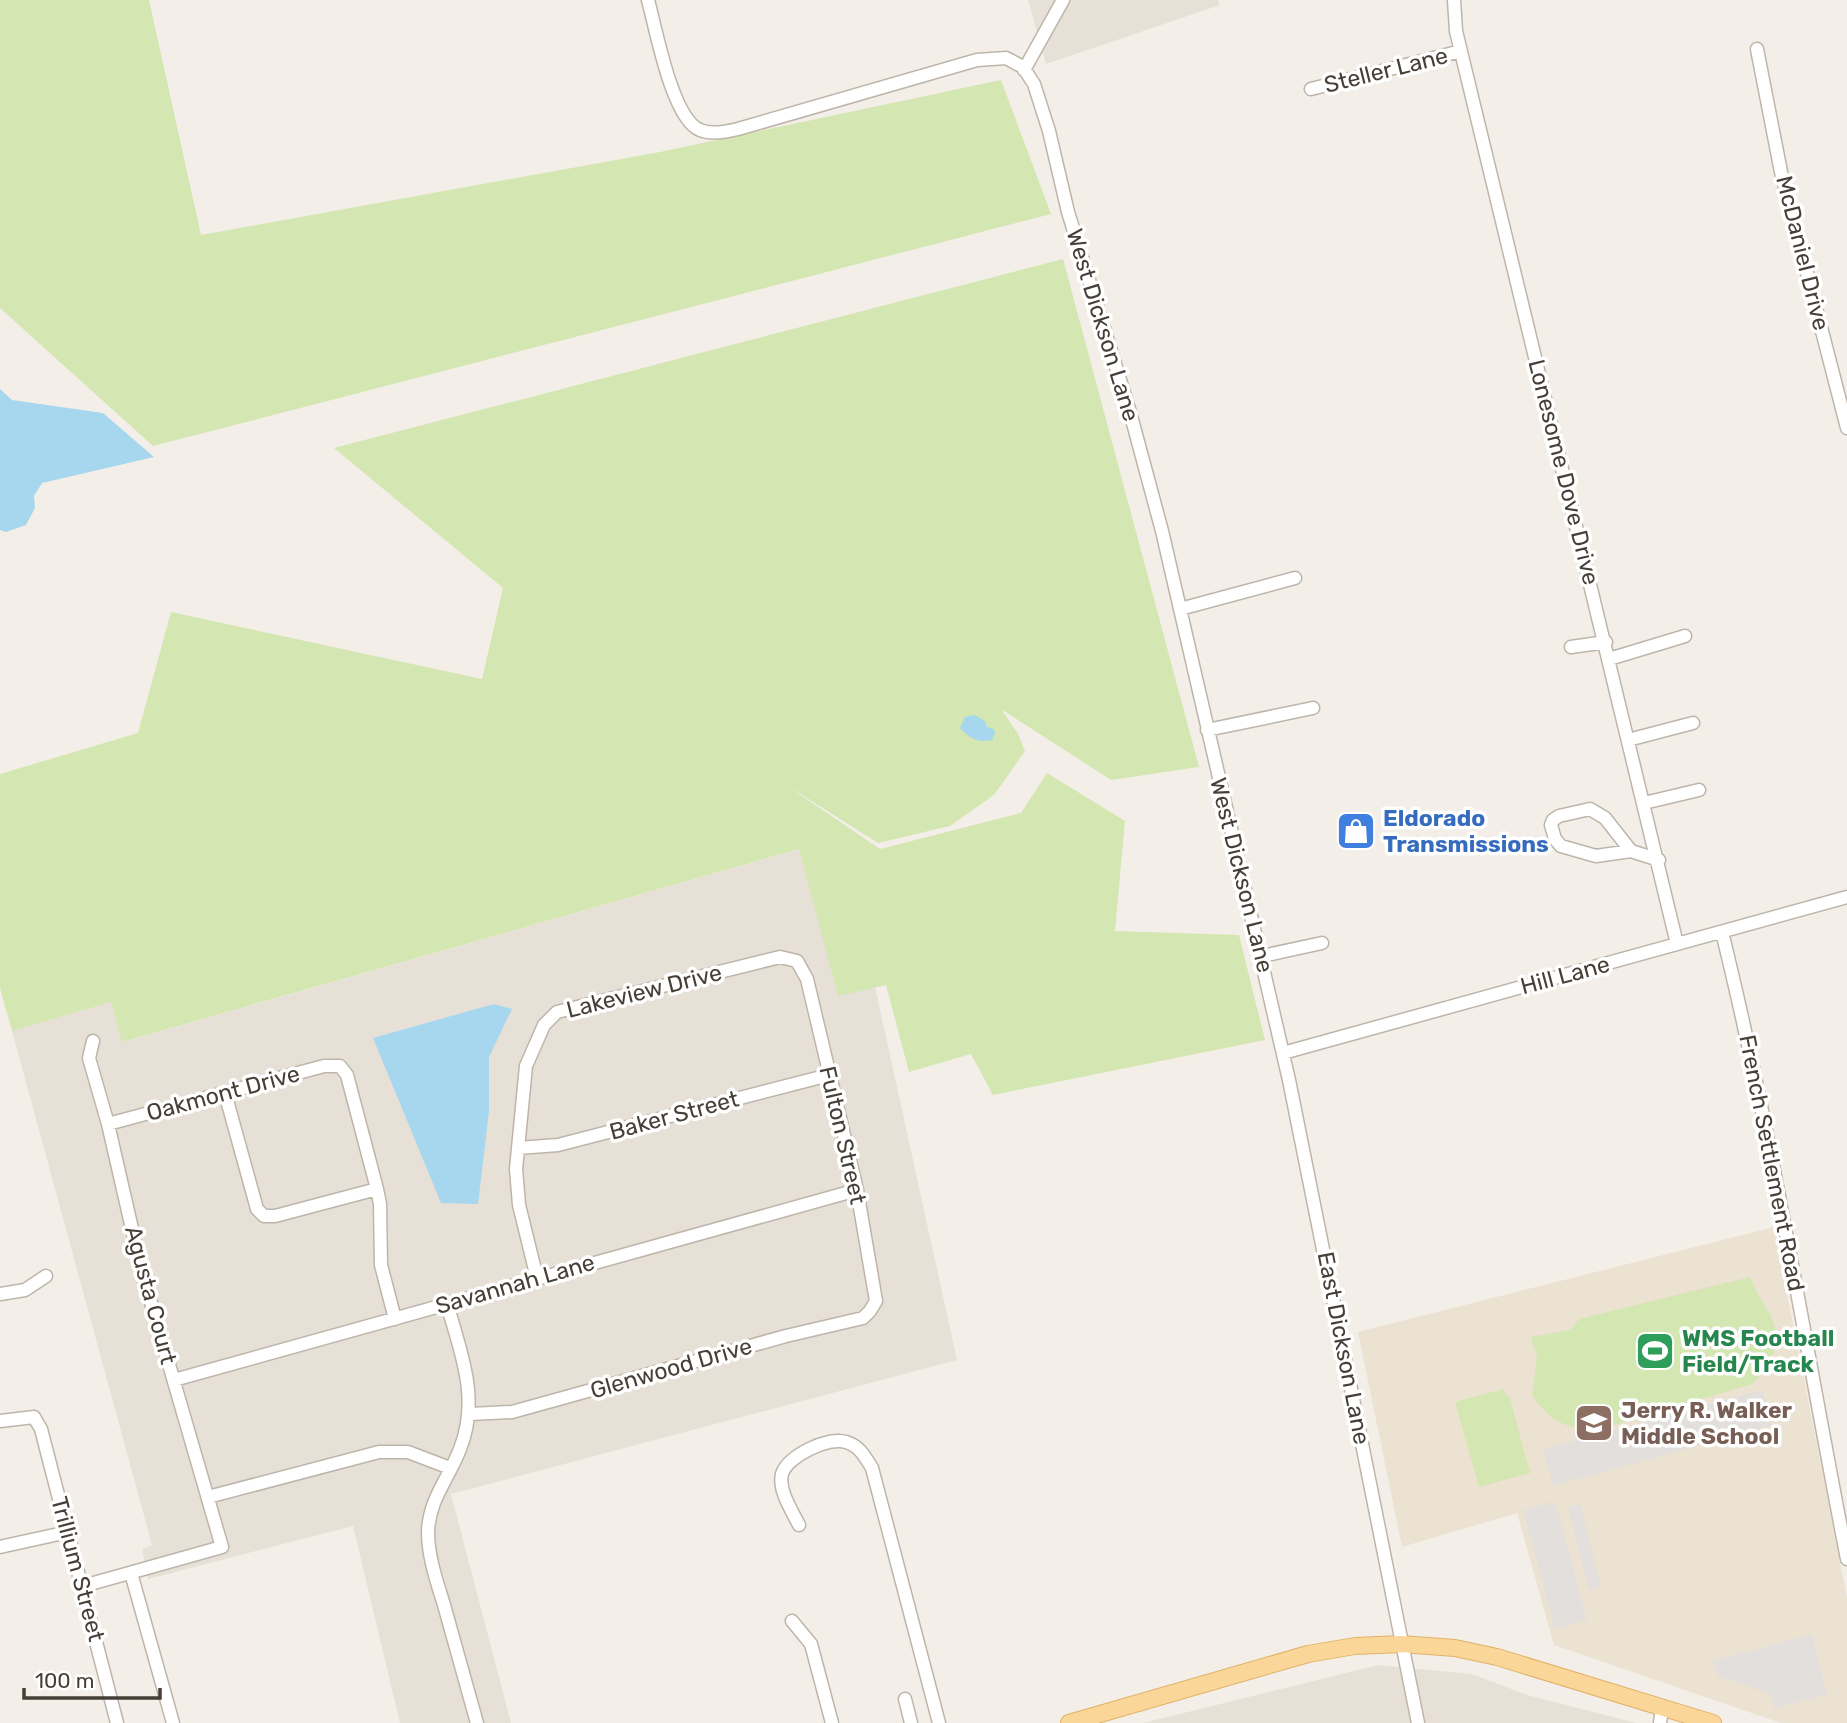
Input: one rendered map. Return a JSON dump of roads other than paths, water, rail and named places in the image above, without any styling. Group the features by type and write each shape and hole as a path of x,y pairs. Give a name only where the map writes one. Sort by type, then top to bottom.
{"main road":[{"path":"1069,1723 1308,1654 1355,1646 1401,1644 1455,1648 1497,1657 1661,1716 1713,1723"}],"street":[{"path":"648,0 676,102 686,119 702,131 721,132 976,61 1006,58 1024,70 1063,0"},
{"name":"Lonesome Dove Drive","path":"1454,0 1456,31 1659,860 1677,944"},
{"name":"McDaniel Drive","path":"1757,49 1781,172 1847,428"},
{"name":"Steller Lane","path":"1311,89 1461,51"},
{"name":"West Dickson Lane","path":"1024,70 1034,84 1043,112 1068,212 1130,412 1163,531 1283,1054"},
{"path":"1180,608 1294,578"},
{"path":"1609,659 1685,636"},
{"path":"1571,647 1605,642"},
{"path":"1207,730 1313,708"},
{"path":"1629,740 1693,723"},
{"path":"1644,803 1699,790"},
{"path":"1631,851 1618,832 1597,811 1591,809 1559,816 1551,825 1555,839 1561,846 1579,852 1608,856 1631,851 1659,860"},
{"name":"Hill Lane","path":"1283,1054 1847,897"},
{"name":"French Settlement Road","path":"1722,932 1745,1023 1776,1177 1847,1559"},
{"path":"1262,956 1322,943"},
{"name":"Lakeview Drive","path":"537,1278 519,1205 516,1169 526,1066 544,1025 557,1012 780,957 797,961"},
{"name":"Fulton Street","path":"797,961 807,979 857,1190 876,1301 870,1311"},
{"name":"Agusta Court","path":"93,1041 89,1058 108,1124 141,1268 222,1547 131,1573"},
{"name":"East Dickson Lane","path":"1283,1054 1418,1723"},
{"name":"Oakmont Drive","path":"108,1124 324,1066 340,1066 347,1075 377,1189"},
{"name":"Baker Street","path":"518,1148 558,1145 829,1075"},
{"path":"225,1093 257,1209 264,1216 275,1216 377,1189 380,1204 381,1265 395,1319"},
{"name":"Savannah Lane","path":"174,1380 857,1190"},
{"path":"0,1294 25,1290 46,1276"},
{"path":"447,1304 469,1384 470,1414 460,1449 429,1513 428,1536 433,1565 477,1723"},
{"name":"Glenwood Drive","path":"470,1414 512,1412 786,1336 863,1318 870,1311"},
{"name":"Trillium Street","path":"0,1421 34,1417 41,1429 117,1723"},
{"path":"799,1525 783,1490 781,1475 787,1464 809,1449 830,1441 845,1441 861,1450 872,1468 939,1723"},
{"path":"208,1497 379,1452 408,1452 450,1468"},
{"path":"0,1547 68,1532"},
{"path":"83,1586 131,1573 173,1723"},
{"path":"792,1621 811,1644 832,1723"},
{"path":"905,1699 911,1723"}],"water":[{"path":"0,389 12,400 103,413 154,457 42,483 34,496 35,508 26,525 6,532 0,530"},
{"path":"974,715 985,721 987,727 994,729 992,740 974,739 960,728 965,717"},
{"path":"494,1004 512,1009 489,1057 489,1111 478,1204 441,1203 373,1038"}],"place":[{"name":"Eldorado Transmissions","path":"1356,831"},
{"name":"WMS Football Field/Track","path":"1655,1351"},
{"name":"Jerry R. Walker Middle School","path":"1594,1423"}]}
